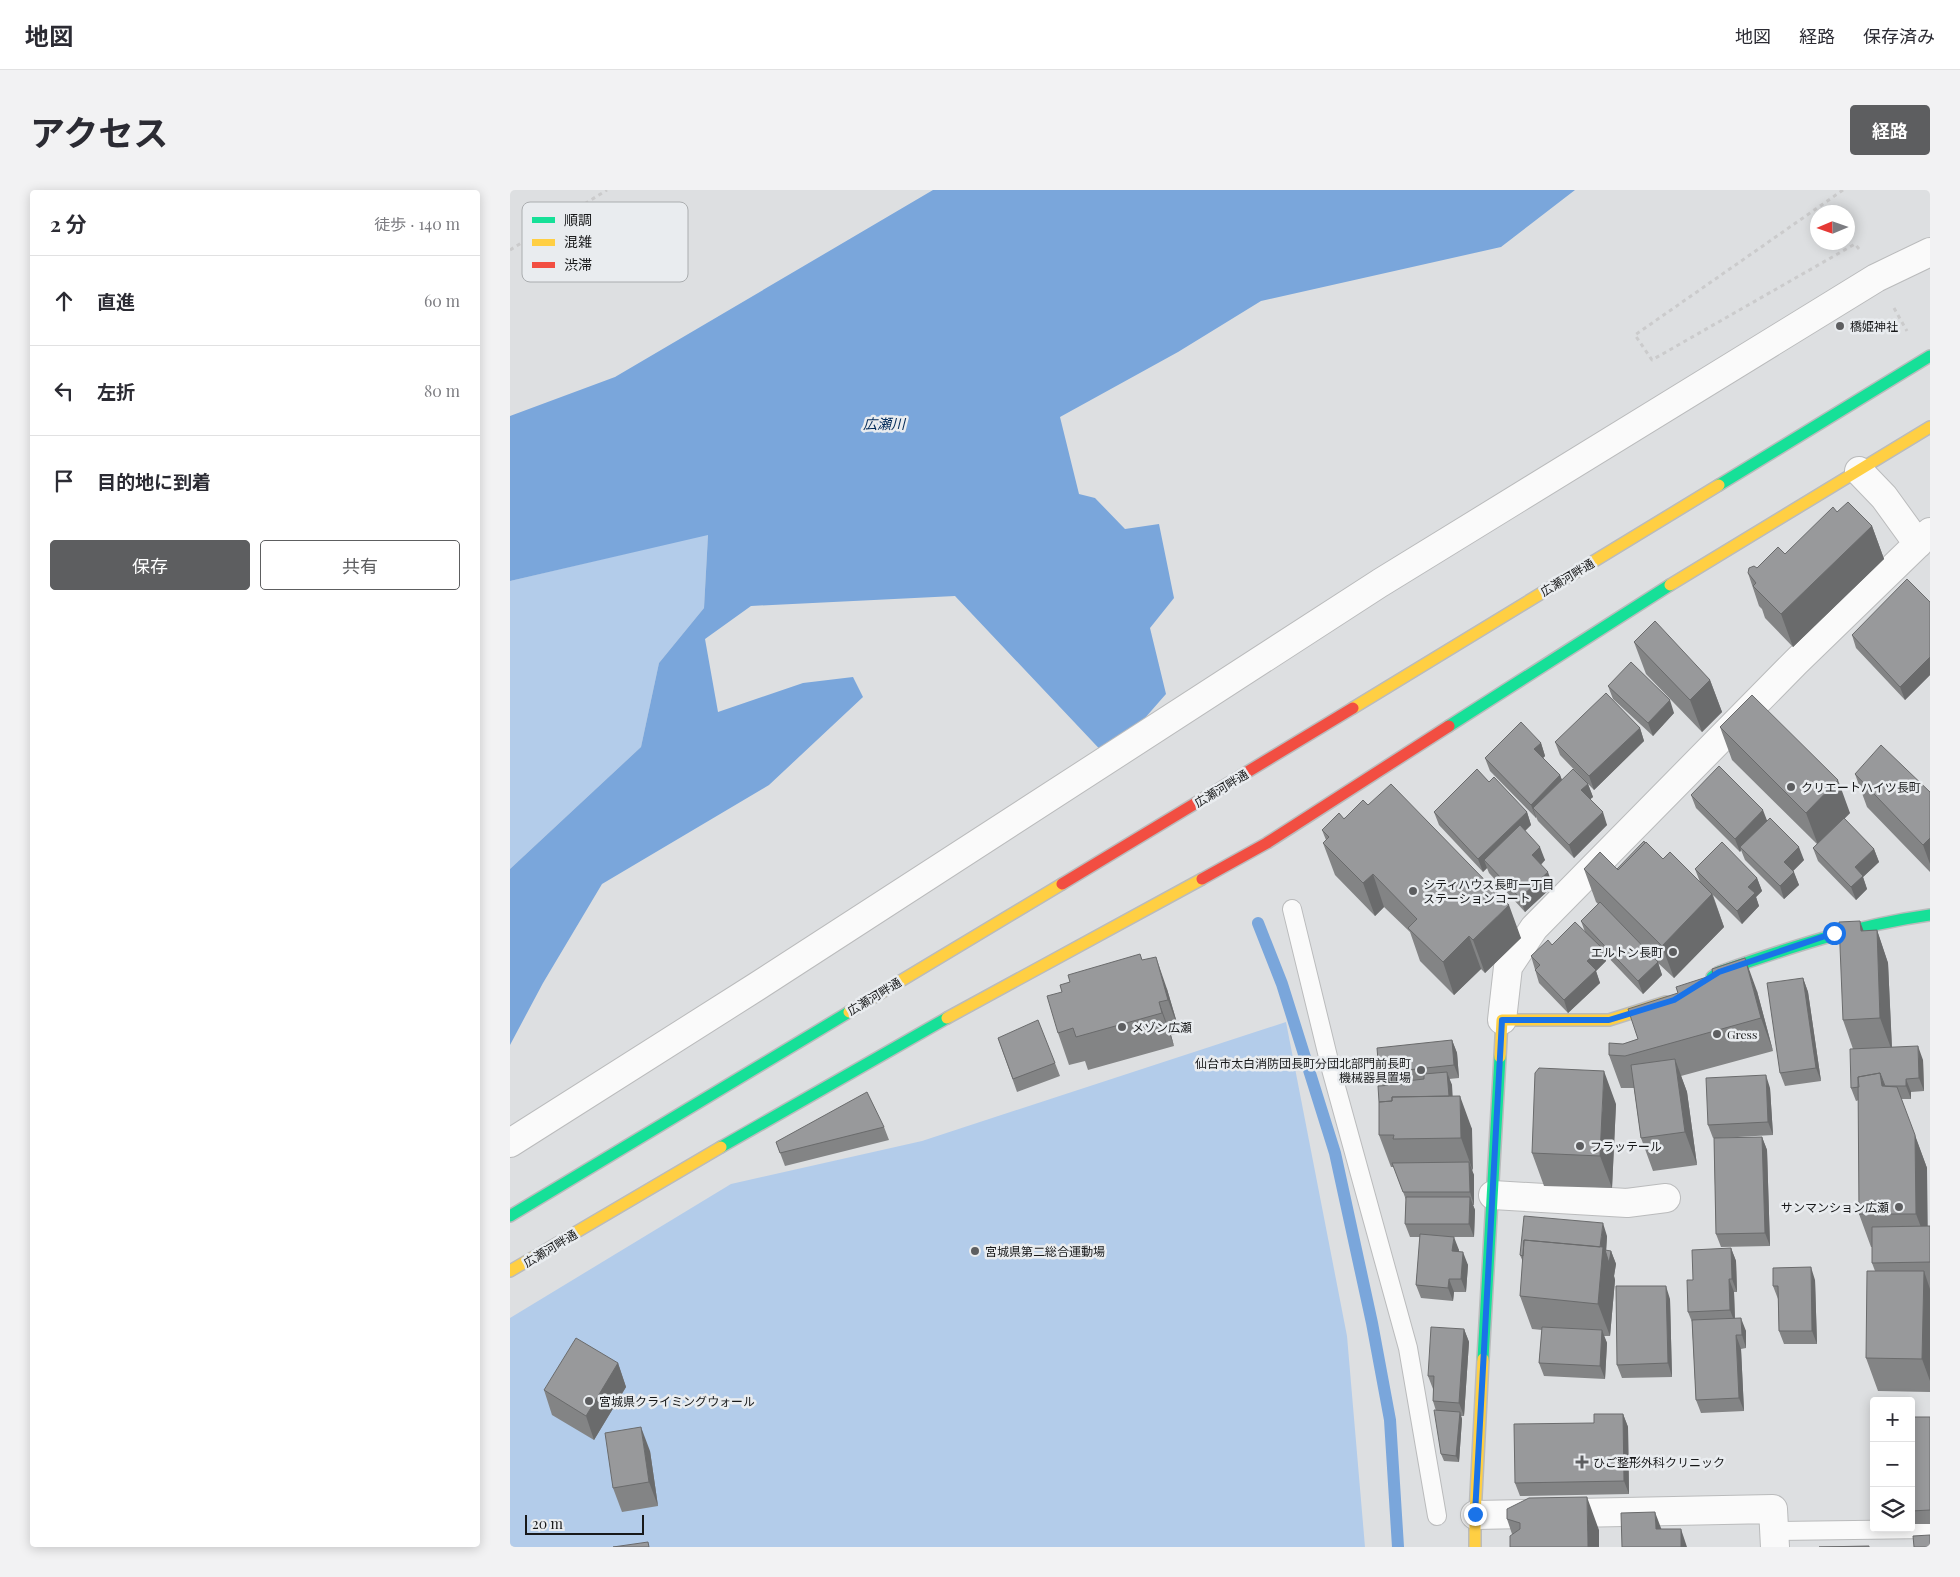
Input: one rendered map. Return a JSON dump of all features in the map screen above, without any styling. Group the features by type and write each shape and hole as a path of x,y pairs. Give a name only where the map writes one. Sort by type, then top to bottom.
{"main road":[{"name":"広瀬河畔通","path":"510,1216 1321,728 1927,358"},
{"name":"広瀬河畔通","path":"510,1271 617,1207 902,1043 1267,843 1570,648 1746,538 1930,427"},
{"path":"1704,981 1719,972 1834,933 1911,917 1930,915"},
{"path":"1475,1547 1475,1514 1502,1020 1609,1020 1674,1000"}],"street":[{"path":"510,1143 756,987 1380,583 1876,278 1930,252"},
{"path":"1502,1020 1508,967 1534,928 1796,662 1924,538 1859,471"},
{"path":"1493,1195 1627,1203 1666,1198"},
{"path":"1475,1514 1773,1509 1774,1539"}],"lane":[{"path":"1292,909 1331,1069 1408,1348 1437,1516"},
{"path":"1774,1539 1930,1529"}],"path":[{"path":"588,202 607,190"},
{"path":"1844,190 1635,335 1652,360 1856,244 1927,358"},
{"path":"510,250 522,243"}],"shaded area":[{"path":"708,534 704,608 659,663 641,747 510,869 510,581"},
{"name":"宮城県第二総合運動場","path":"1286,1022 1347,1336 1365,1547 510,1547 510,1318 731,1184 922,1141"}],"water":[{"name":"広瀬川","path":"933,190 1575,190 1501,247 1261,301 1178,352 1060,417 1079,494 1095,498 1125,529 1159,524 1174,598 1150,628 1166,694 1109,759 955,596 751,606 705,639 718,712 803,683 853,677 863,697 769,785 602,884 543,983 510,1045 510,869 641,747 659,663 704,608 708,535 510,581 510,416 615,377"}],"building":[{"path":"1848,502 1872,526 1781,614 1753,586 1756,583 1748,573 1749,568 1754,566 1757,568 1778,547 1785,554 1833,507 1837,512"},
{"path":"1907,579 1930,602 1930,657 1900,687 1852,635"},
{"path":"1655,621 1710,680 1690,700 1634,642"},
{"path":"1631,662 1670,700 1648,723 1608,686"},
{"path":"1606,693 1640,728 1589,776 1555,742"},
{"path":"1752,695 1838,780 1806,813 1720,727"},
{"path":"1521,722 1541,743 1534,749 1560,775 1531,805 1485,758"},
{"path":"1881,745 1930,792 1930,838 1923,845 1855,774"},
{"path":"1719,766 1763,810 1735,839 1691,795"},
{"path":"1477,769 1489,782 1494,777 1527,812 1478,859 1434,812"},
{"path":"1573,769 1588,784 1581,790 1603,812 1569,845 1533,808"},
{"name":"シティハウス長町一丁目 ステーションコート","path":"1391,784 1509,905 1473,940 1469,936 1443,962 1408,928 1417,919 1373,874 1363,883 1323,843 1329,837 1322,830 1339,813 1344,819 1363,800 1368,805"},
{"path":"1770,818 1799,847 1784,862 1794,872 1780,886 1740,847"},
{"path":"1844,818 1874,849 1855,867 1863,876 1851,887 1813,848"},
{"path":"1520,825 1540,847 1532,855 1548,872 1520,898 1484,860"},
{"path":"1644,841 1645,843 1618,870 1617,869"},
{"path":"1646,842 1663,859 1670,852 1712,894 1662,946 1584,869 1600,852 1618,870"},
{"path":"1722,842 1757,878 1748,887 1755,893 1737,911 1695,869"},
{"path":"1600,902 1658,962 1638,981 1581,921"},
{"path":"1860,921 1861,931 1877,930 1880,1018 1843,1020 1839,922"},
{"path":"1575,922 1602,948 1587,961 1596,970 1564,1000 1535,970 1540,965 1531,956 1548,940 1552,945"},
{"path":"1140,954 1142,960 1156,957 1168,1000 1159,1002 1162,1013 1076,1037 1073,1028 1058,1033 1047,996 1062,992 1060,985 1070,982 1068,975"},
{"path":"1745,958 1761,1018 1625,1056 1609,1055 1609,1043 1623,1044 1638,1039 1628,1009 1678,993 1676,987 1713,975 1712,969"},
{"path":"1803,978 1816,1068 1780,1073 1767,983"},
{"path":"1038,1020 1055,1063 1013,1079 998,1038"},
{"path":"1452,1040 1454,1065 1379,1073 1377,1048"},
{"path":"1918,1046 1919,1078 1906,1079 1906,1086 1885,1086 1880,1073 1858,1077 1859,1087 1851,1088 1850,1049"},
{"path":"1675,1059 1685,1132 1641,1138 1631,1065"},
{"path":"1539,1068 1604,1071 1600,1156 1532,1153 1535,1073"},
{"path":"1447,1072 1449,1096 1392,1097 1392,1101 1379,1102 1378,1086 1408,1084 1407,1081 1424,1079 1424,1074"},
{"name":"サンマンション広瀬","path":"1880,1073 1882,1086 1897,1087 1915,1135 1916,1214 1859,1214 1858,1077"},
{"path":"1766,1075 1768,1122 1708,1125 1706,1078"},
{"path":"867,1092 884,1127 780,1153 776,1142"},
{"path":"1460,1096 1461,1138 1393,1139 1394,1135 1379,1135 1379,1102 1392,1101 1392,1097"},
{"path":"1762,1137 1765,1233 1716,1234 1714,1138"},
{"path":"1469,1162 1470,1192 1403,1192 1392,1163"},
{"path":"1406,1197 1470,1197 1469,1224 1405,1224"},
{"path":"1524,1216 1603,1223 1600,1247 1524,1240 1523,1256 1520,1255"},
{"path":"1930,1226 1930,1262 1872,1263 1872,1227"},
{"path":"1420,1234 1454,1237 1452,1251 1463,1252 1461,1279 1449,1279 1448,1288 1416,1285"},
{"path":"1524,1240 1603,1247 1598,1304 1520,1296"},
{"path":"1731,1248 1730,1310 1688,1312 1687,1280 1693,1280 1692,1250"},
{"path":"1605,1250 1611,1251 1609,1263"},
{"path":"1811,1267 1812,1331 1779,1331 1778,1286 1773,1286 1773,1268"},
{"path":"1867,1271 1924,1271 1922,1359 1866,1358"},
{"path":"1616,1286 1666,1286 1668,1363 1617,1365"},
{"path":"1741,1318 1742,1335 1736,1335 1739,1398 1696,1400 1692,1320"},
{"path":"1431,1327 1464,1329 1459,1403 1433,1401 1434,1376 1428,1376"},
{"path":"1542,1327 1602,1330 1600,1366 1539,1363"},
{"path":"576,1338 618,1363 586,1416 544,1390"},
{"path":"1434,1410 1460,1412 1456,1456 1441,1454"},
{"path":"1594,1414 1623,1414 1624,1481 1515,1483 1514,1424 1594,1423"},
{"path":"1915,1417 1930,1417 1930,1510 1915,1511"},
{"path":"641,1427 649,1482 613,1488 605,1433"},
{"path":"1587,1497 1588,1547 1510,1547 1510,1536 1520,1529 1520,1523 1507,1519 1507,1509 1529,1498"},
{"path":"1655,1512 1656,1529 1681,1529 1681,1547 1622,1547 1621,1513"},
{"path":"1930,1535 1930,1547 1914,1547 1913,1536"},
{"path":"648,1542 649,1547 613,1547"},
{"path":"1869,1546 1869,1547 1819,1547"}],"waterway":[{"path":"1258,923 1282,984 1335,1153 1372,1323 1390,1420 1398,1547"}],"traffic: fast":[{"path":"1719,485 1930,356"},
{"path":"1449,726 1670,585"},
{"path":"1712,977 1719,972 1823,938 1903,919 1930,915"},
{"path":"510,1216 849,1012"},
{"path":"721,1147 947,1018"},
{"path":"1483,1359 1500,1057"}],"traffic: slow":[{"path":"1670,585 1930,427"},
{"path":"1353,708 1719,485"},
{"path":"947,1018 1202,879"},
{"path":"849,1012 1062,884"},
{"path":"1500,1057 1502,1020 1609,1020 1666,1002"},
{"path":"510,1271 721,1147"},
{"path":"1475,1547 1483,1359"}],"traffic: jam":[{"path":"1062,884 1353,708"},
{"path":"1202,879 1267,843 1449,726"}],"place":[{"name":"橋姫神社","path":"1840,326"},
{"name":"クリエートハイツ長町","path":"1791,787"},
{"name":"シティハウス長町一丁目 ステーションコート","path":"1413,891"},
{"name":"エルトン長町","path":"1673,952"},
{"name":"メゾン広瀬","path":"1122,1027"},
{"name":"Gress","path":"1717,1034"},
{"name":"仙台市太白消防団長町分団北部門前長町 機械器具置場","path":"1421,1070"},
{"name":"フラッテール","path":"1580,1146"},
{"name":"サンマンション広瀬","path":"1899,1207"},
{"name":"宮城県第二総合運動場","path":"975,1251"},
{"name":"宮城県クライミングウォール","path":"589,1401"},
{"name":"ひご整形外科クリニック","path":"1582,1462"}],"route":[{"path":"1475,1514 1502,1020 1609,1020 1674,1000 1719,972 1834,933"}]}
